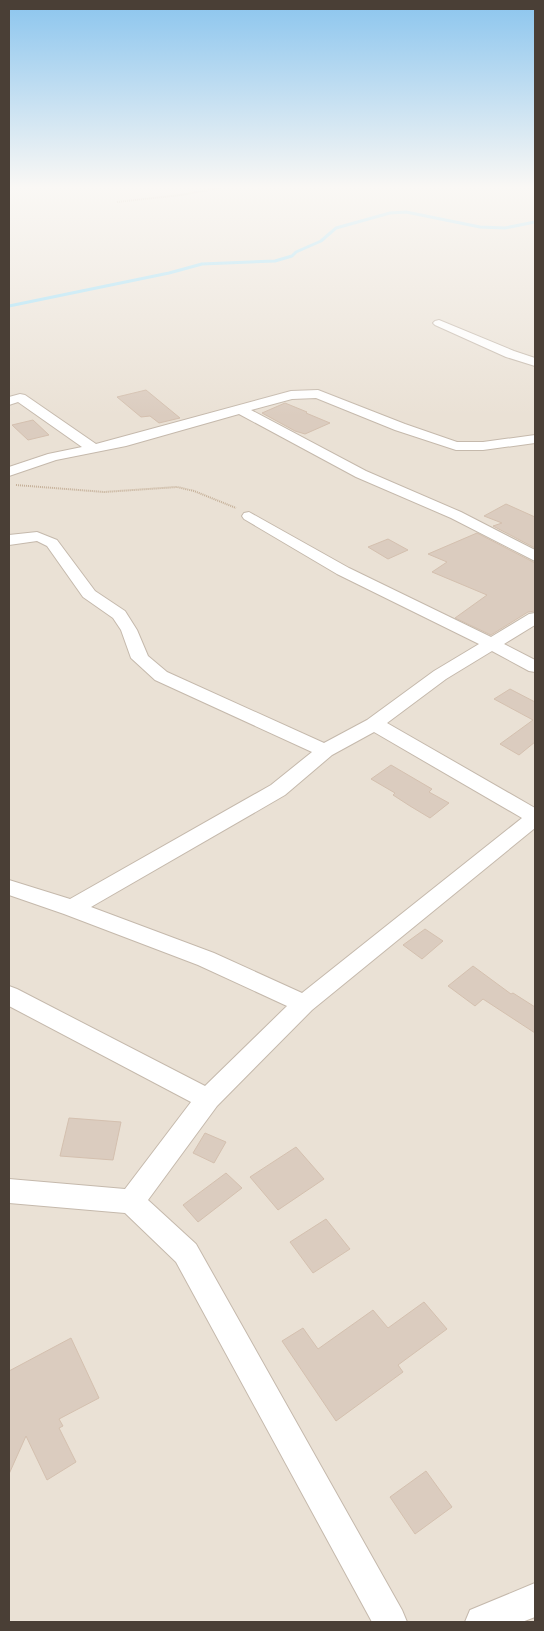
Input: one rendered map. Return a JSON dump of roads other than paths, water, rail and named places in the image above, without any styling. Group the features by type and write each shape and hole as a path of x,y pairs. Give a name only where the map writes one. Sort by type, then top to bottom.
{"street":[{"path":"439,323 510,354 535,362"},
{"path":"9,472 53,457 121,443 241,410 291,394 318,394 400,427 456,446 483,446 535,439"},
{"path":"9,402 20,398 93,448"},
{"path":"241,410 361,474 456,515 535,556"},
{"path":"249,516 343,571 492,644 535,668"},
{"path":"9,540 44,537 52,543 89,594 119,615 129,630 140,658 160,676 325,751"},
{"path":"72,908 278,790 325,751 374,724 440,675 535,618"},
{"path":"131,1202 208,1099 304,1004 535,818 374,724"},
{"path":"9,888 72,908 206,959 304,1004"},
{"path":"9,995 208,1099"},
{"path":"9,1191 131,1202 186,1254 390,1622"},
{"path":"482,1622 535,1600"}],"waterway":[{"path":"9,306 169,273 202,264"}]}
